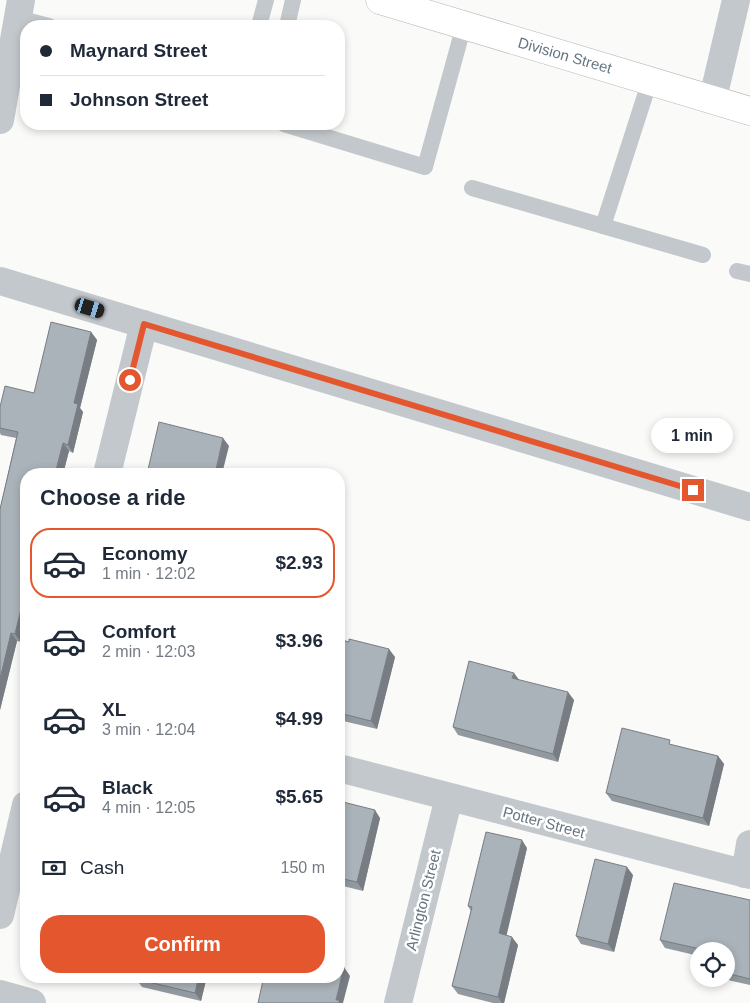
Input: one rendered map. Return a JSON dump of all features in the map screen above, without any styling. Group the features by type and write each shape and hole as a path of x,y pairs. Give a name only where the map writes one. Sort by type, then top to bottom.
{"main road":[{"name":"Division Street","path":"380,0 713,98 750,111"}],"street":[{"path":"713,98 736,0"},
{"path":"0,120 20,9"},
{"path":"0,281 750,507"},
{"path":"108,468 144,324"},
{"name":"Potter Street","path":"345,770 748,875"},
{"name":"Arlington Street","path":"398,1003 449,797"},
{"path":"0,915 20,830"},
{"path":"748,875 750,844"},
{"path":"0,994 32,1003"}],"lane":[{"path":"261,20 266,0"},
{"path":"288,20 293,0"},
{"path":"20,9 39,20"},
{"path":"304,130 425,167 464,25"},
{"path":"603,226 650,80"},
{"path":"472,188 703,255"}],"building":[{"path":"51,322 91,332 74,403 78,404 68,445 63,443 57,468 20,468 20,614 15,634 11,633 0,679 0,509 18,432 0,428 0,407 5,386 34,393"},
{"path":"159,422 223,438 216,468 148,468"},
{"path":"349,639 389,649 371,721 345,714 345,641 349,642"},
{"path":"469,661 514,673 512,678 568,692 553,754 453,727"},
{"path":"622,728 670,740 669,744 718,756 703,818 606,793"},
{"path":"345,802 375,810 357,882 345,879"},
{"path":"486,832 522,840 499,933 512,937 498,997 452,986 472,907 468,906"},
{"path":"595,859 627,867 608,944 576,936"},
{"path":"674,883 750,900 750,979 735,975 735,942 690,942 690,947 660,940"},
{"path":"153,983 197,983 195,993"},
{"path":"262,983 340,983 336,1000 339,1000 339,1003 258,1003"}],"route":[{"path":"130,380 144,324 693,490"}]}
